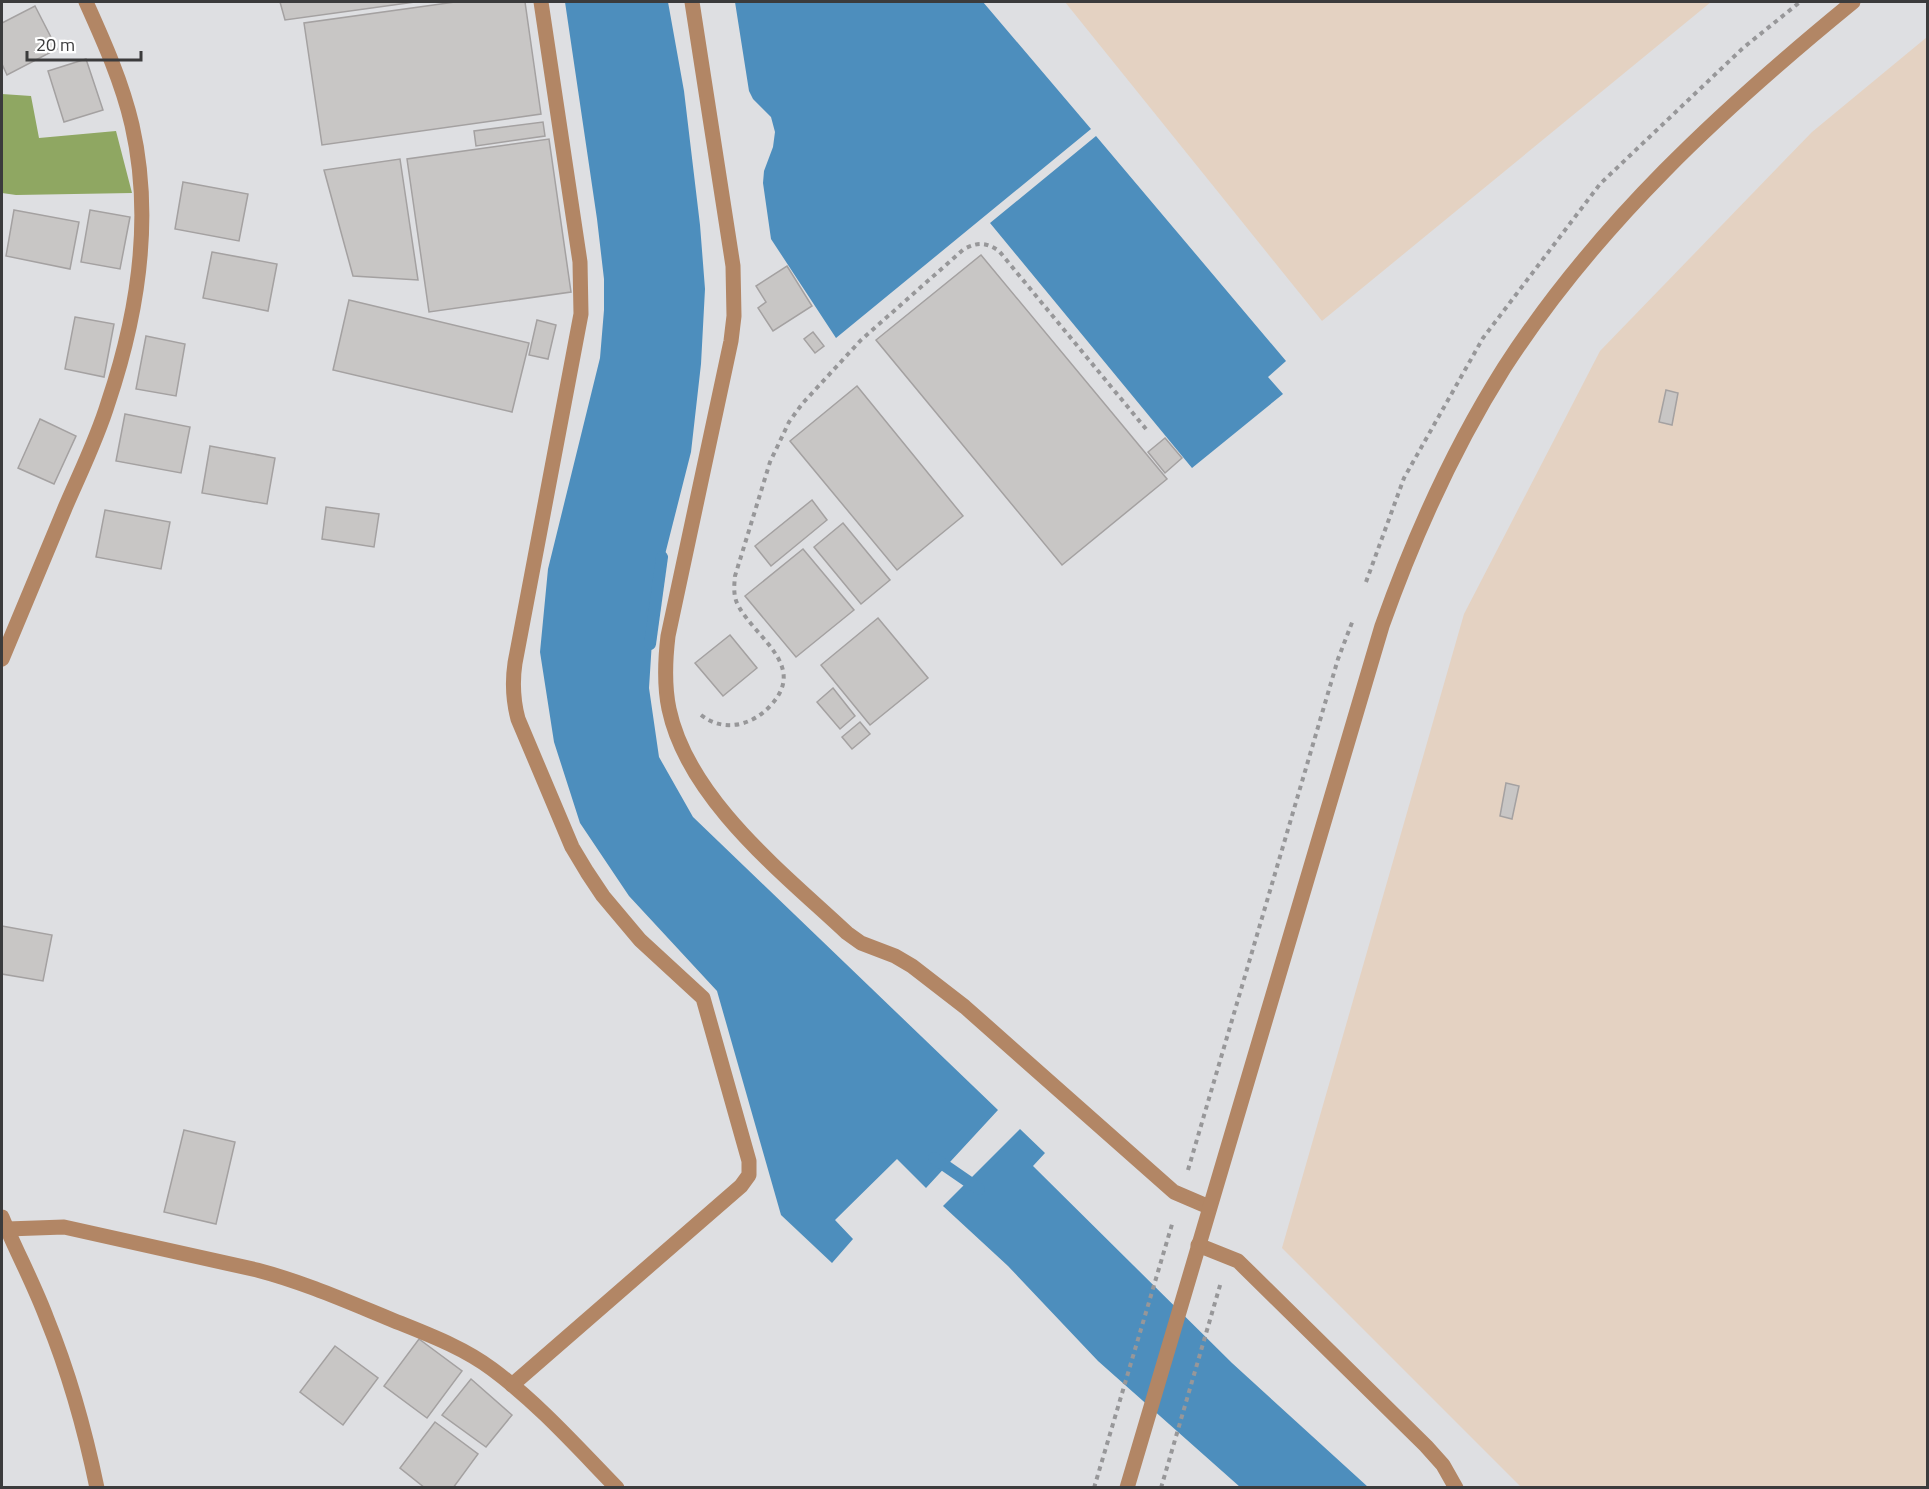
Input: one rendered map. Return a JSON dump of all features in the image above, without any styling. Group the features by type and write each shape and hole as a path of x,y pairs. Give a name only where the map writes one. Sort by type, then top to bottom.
{"street":[{"path":"2,659 108,404 133,309 140,261 142,193 132,125 112,60 86,2"},
{"path":"512,1385 741,1186 748,1175 749,1161 703,998 640,939 609,903 587,872 572,847 518,719 513,701 512,682 515,663 581,314 580,262 541,2"},
{"path":"692,2 732,266 735,316 668,636 665,661 666,686 669,710 676,734 686,757 726,816 758,851 847,933 861,944 895,956 912,966 957,1000 1174,1192 1209,1207"},
{"path":"1127,1488 1382,626 1423,520 1448,468 1486,398 1529,331 1606,232 1644,190 1726,111 1853,2"},
{"path":"97,1488 77,1404 63,1361 30,1278 4,1223 64,1227 289,1278 457,1347 490,1367 512,1385 617,1488"},
{"path":"1198,1245 1238,1261 1426,1446 1443,1466 1456,1488"}],"path":[{"path":"697,712 711,722 730,726 749,722 765,711 779,696 784,676 779,656 738,606 733,591 735,576 770,462 789,422 802,404 861,340 964,249 976,243 988,244 999,251 1146,429"},
{"path":"1094,1488 1172,1225"},
{"path":"1161,1488 1224,1272"}],"shaded area":[{"path":"1065,2 1711,2 1322,321"},
{"path":"1927,37 1927,1484 1923,1488 1521,1487 1282,1248 1464,614 1600,351 1812,132"}],"green space":[{"path":"2,94 31,96 39,138 116,131 132,193 16,195 2,193"}],"water":[{"path":"565,2 668,2 684,91 705,289 701,364 691,452 655,594 649,688 659,757 693,817 998,1110 926,1188 897,1159 835,1220 853,1239 832,1263 781,1215 717,991 629,896 580,823 554,742 540,652 548,569 600,358 604,310 604,279 597,219"},
{"path":"735,2 983,2 1091,129 836,338 771,239 763,183 775,132 771,117 753,99 749,91"},
{"path":"1096,136 1286,361 1268,377 1283,394 1192,468 990,223"},
{"path":"1020,1129 1045,1153 1033,1166 1232,1363 1368,1487 1240,1487 1098,1361 1008,1266 943,1206"}],"building":[{"path":"280,2 415,2 285,20"},
{"path":"455,2 525,2 541,114 322,145 304,23"},
{"path":"35,6 57,49 7,75 2,64 2,23"},
{"path":"86,59 103,110 64,122 48,71"},
{"path":"543,122 545,136 476,146 474,131"},
{"path":"549,139 571,292 429,312 407,159"},
{"path":"400,159 418,280 353,276 324,170"},
{"path":"183,182 248,194 239,241 175,229"},
{"path":"14,210 79,222 70,269 6,256"},
{"path":"90,210 130,217 120,269 81,262"},
{"path":"212,252 277,264 268,311 203,298"},
{"path":"981,255 1167,479 1062,565 876,340"},
{"path":"787,266 812,306 773,331 758,308 766,302 756,286"},
{"path":"349,300 529,343 512,412 333,370"},
{"path":"75,317 114,324 104,377 65,369"},
{"path":"537,320 556,325 548,359 529,355"},
{"path":"813,332 824,346 815,353 804,339"},
{"path":"146,336 185,344 176,396 136,389"},
{"path":"857,386 963,516 897,570 790,441"},
{"path":"1666,390 1678,393 1672,425 1659,422"},
{"path":"125,414 190,427 181,473 116,461"},
{"path":"40,419 76,436 54,484 18,468"},
{"path":"1165,438 1182,458 1165,473 1148,452"},
{"path":"210,446 275,458 267,504 202,493"},
{"path":"812,500 827,520 771,566 755,546"},
{"path":"326,507 379,514 374,547 322,539"},
{"path":"105,510 170,522 161,569 96,557"},
{"path":"843,523 890,580 861,604 814,547"},
{"path":"803,549 854,610 796,657 745,596"},
{"path":"878,618 928,678 870,725 821,665"},
{"path":"730,635 757,668 723,696 695,663"},
{"path":"833,688 855,716 840,729 817,702"},
{"path":"860,722 870,734 852,749 842,737"},
{"path":"1506,783 1519,786 1512,819 1500,816"},
{"path":"2,926 52,935 43,981 2,974"},
{"path":"184,1130 235,1142 216,1224 164,1212"},
{"path":"419,1339 462,1371 427,1418 384,1386"},
{"path":"335,1346 378,1378 343,1425 300,1392"},
{"path":"471,1379 512,1415 486,1447 442,1415"},
{"path":"435,1422 478,1454 453,1488 425,1488 400,1468"}],"waterway":[{"path":"650,644 662,557"},
{"path":"934,1158 979,1189"}]}
